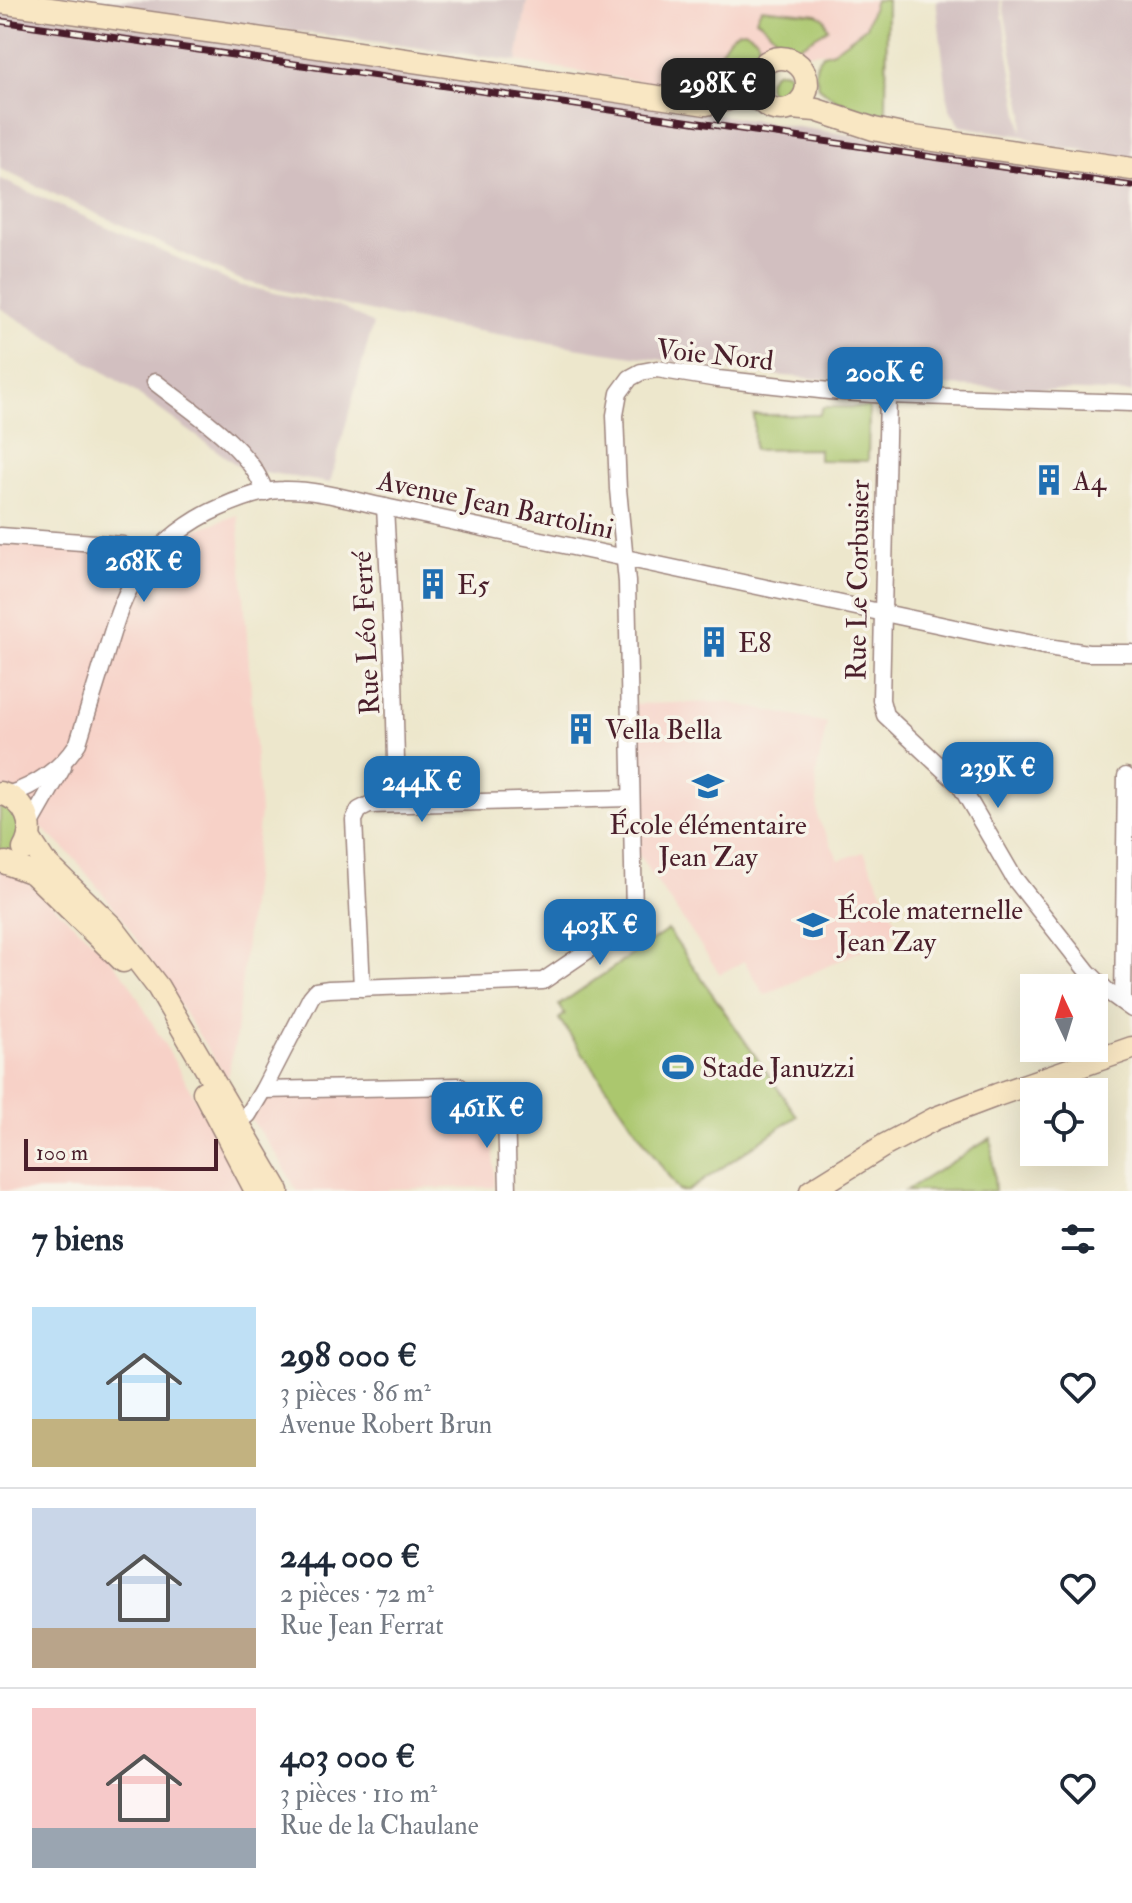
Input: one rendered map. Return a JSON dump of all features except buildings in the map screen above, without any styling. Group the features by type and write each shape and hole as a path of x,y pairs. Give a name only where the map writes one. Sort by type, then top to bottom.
{"street":[{"path":"0,2 682,101 706,104 742,96 761,100 775,109 816,110 907,136 1132,169"},
{"path":"761,100 755,85 759,70 774,58 789,58 801,66 808,85 823,104 847,120"},
{"path":"682,101 720,90 759,70"},
{"path":"792,108 803,99 808,85"},
{"name":"Voie Nord","path":"626,558 618,489 616,401 630,378 641,372 657,369 762,384 888,395 1132,403"},
{"path":"155,382 235,446 263,483 265,493"},
{"name":"Rue Le Corbusier","path":"888,395 881,705 885,715 960,785 1014,878 1088,972 1127,1005"},
{"name":"Avenue Jean Bartolini","path":"4,794 31,787 68,759 78,743 112,631 127,593 143,567 170,539 213,511 243,498 281,490 311,492 385,507 1054,648 1088,653 1132,653"},
{"name":"Rue Léo Ferré","path":"385,507 397,804"},
{"path":"0,536 122,545 134,551 143,567"},
{"path":"231,1125 248,1115 316,991 543,981 628,923 634,913 626,558"},
{"path":"3,864 21,853 68,759"},
{"path":"1126,776 1127,1005"},
{"path":"4,794 23,807 44,861 112,927 158,987 231,1125 235,1151 256,1191"},
{"path":"362,988 354,820 359,810 369,805 630,798"},
{"path":"3,864 33,873 126,964 278,1191"},
{"path":"811,1191 885,1145 936,1118 1132,1048"},
{"path":"1073,1078 1132,1056"},
{"path":"263,1090 459,1086"},
{"path":"831,1191 963,1118 1020,1097"},
{"path":"506,1108 508,1191"},
{"path":"235,1151 250,1161 268,1191"}],"shaded area":[{"path":"69,0 527,0 517,61"},
{"path":"527,0 882,0 881,16 833,51 794,54 693,90 517,61"},
{"path":"936,0 1000,0 1022,132 1024,115 1002,0 1132,0 1132,159 1048,146 1023,136 961,126 949,109"},
{"path":"0,9 292,50 1132,178 1132,393 873,383 759,374 394,317 243,281 0,169"},
{"path":"0,179 238,285 341,307 373,324 330,483 241,468 128,387 0,308"},
{"path":"238,515 260,813 235,1042 227,1078 121,916 74,858 0,788 0,543 113,555 134,551"},
{"path":"726,702 827,723 816,774 818,819 839,860 864,852 901,932 765,995 744,961 720,974 631,844 629,704"},
{"path":"0,857 106,954 127,979 245,1191 0,1191"},
{"path":"483,1086 484,1097 490,1097 495,1187 297,1191 279,1158 248,1115 263,1090"}],"green space":[{"path":"875,0 887,0 886,115 836,100 819,87 815,72 823,54 833,51 866,27"},
{"path":"761,8 817,14 824,18 828,29 794,49 778,40 756,19"},
{"path":"745,30 756,37 760,47 757,56 739,71 696,88 730,37"},
{"path":"781,71 790,75 794,84 790,93 781,97 772,93 768,84 772,75"},
{"path":"823,407 869,407 868,461 819,460 819,449 754,450 754,415 819,415"},
{"path":"0,793 16,800 21,853 0,864"},
{"name":"Stade Januzzi","path":"668,930 797,1116 688,1191 679,1191 559,1019 565,1014 559,1005"},
{"path":"991,1138 995,1191 905,1191"}],"railway":[{"path":"0,21 1132,186"}],"place":[{"name":"A4","path":"1049,480"},
{"name":"E5","path":"433,584"},
{"name":"E8","path":"714,642"},
{"name":"Vella Bella","path":"581,729"},
{"name":"École élémentaire Jean Zay","path":"708,786"},
{"name":"École maternelle Jean Zay","path":"813,925"},
{"name":"Stade Januzzi","path":"678,1067"}]}
